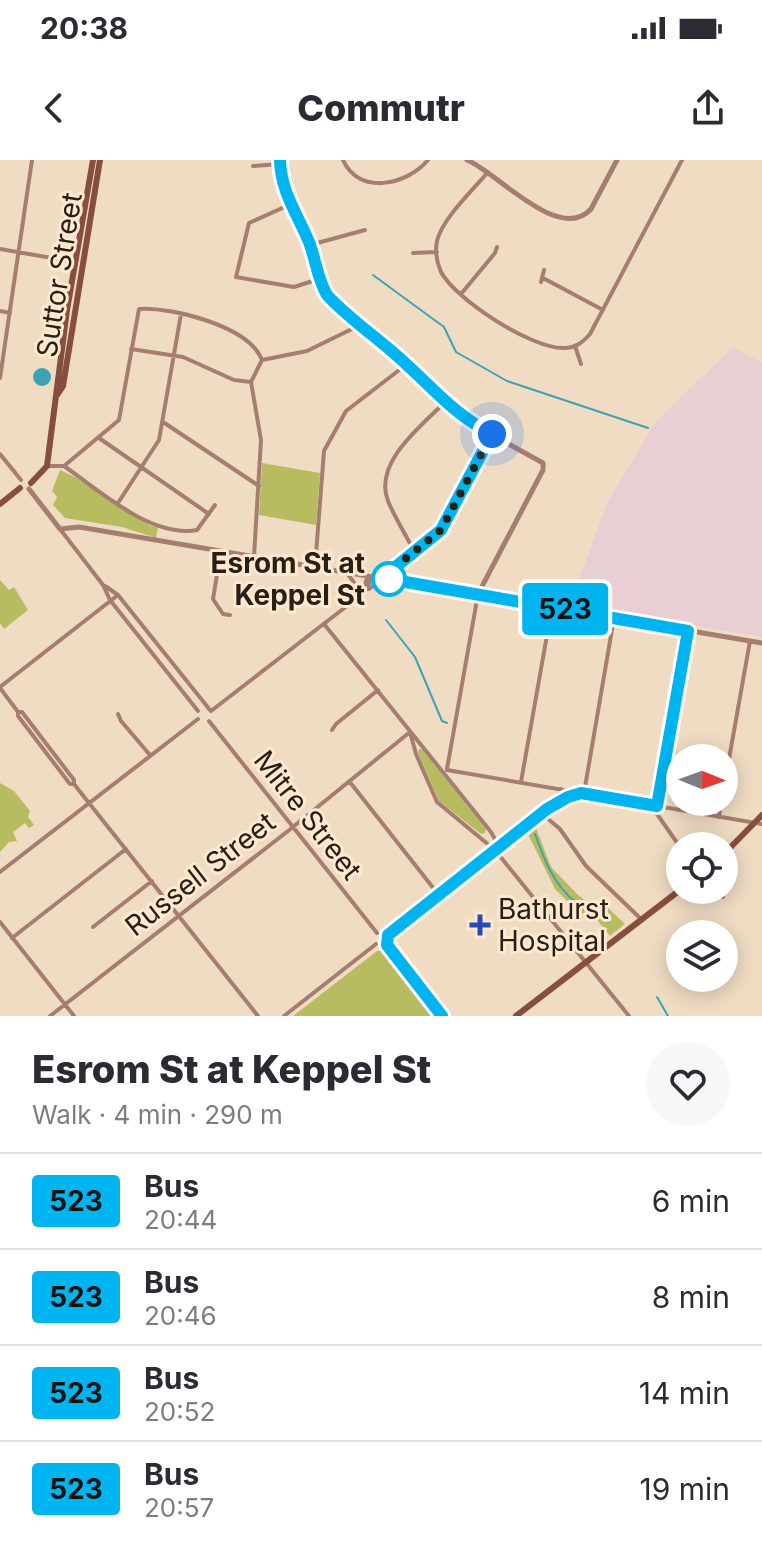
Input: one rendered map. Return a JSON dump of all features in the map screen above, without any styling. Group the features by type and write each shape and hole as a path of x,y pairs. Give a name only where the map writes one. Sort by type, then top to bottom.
{"main road":[{"name":"Suttor Street","path":"47,466 75,262 96,160"},
{"name":"Suttor Street","path":"57,395 63,386 96,160"},
{"path":"0,504 47,466"},
{"path":"738,842 758,824 762,815"},
{"path":"516,1016 666,900"}],"street":[{"path":"0,378 32,160"},
{"path":"343,160 358,178 382,183 406,178 428,160"},
{"path":"467,160 530,204 566,219 579,218 591,209 617,160"},
{"path":"488,172 445,225 438,239 437,252 443,275 492,319 517,333 552,347 575,346 588,337 682,160"},
{"path":"253,166 280,162 289,205 310,245 319,279 327,295 407,364 444,403 469,422 544,465 478,594 446,771"},
{"path":"289,205 249,223 236,277 294,287 319,279"},
{"path":"579,218 582,225"},
{"path":"310,245 365,230"},
{"path":"461,294 497,247"},
{"path":"0,249 75,262"},
{"path":"413,253 437,252"},
{"path":"544,270 542,280 603,310"},
{"path":"64,466 119,420 139,309 198,318 244,338 256,348 262,360"},
{"path":"0,311 10,313"},
{"path":"118,503 159,440 181,314"},
{"path":"262,360 307,351 360,325"},
{"path":"575,346 581,364"},
{"path":"131,349 174,355 234,380 251,382"},
{"path":"254,556 261,440 251,382 262,360"},
{"path":"315,567 324,451 346,411 407,364"},
{"path":"414,551 387,498 386,479 399,448 444,403"},
{"path":"163,422 259,486"},
{"path":"198,711 208,709 324,624 441,530 496,425"},
{"path":"99,438 209,514"},
{"path":"0,454 198,711 198,719"},
{"path":"47,466 64,466 144,521 160,528 197,530 215,505"},
{"path":"60,529 74,526 762,643"},
{"path":"158,540 160,528"},
{"path":"221,551 213,599 223,614 230,615"},
{"path":"347,572 355,584 354,599"},
{"path":"369,589 370,576"},
{"path":"362,593 370,576"},
{"path":"103,585 118,595 208,709 209,721 198,719"},
{"path":"118,595 0,687 70,784 74,784 258,1016"},
{"path":"521,782 552,607"},
{"path":"582,793 614,618"},
{"path":"324,624 410,732 446,771 491,832 496,841 495,850"},
{"path":"668,832 658,819 657,806 688,631"},
{"path":"732,744 750,641"},
{"path":"332,730 378,690"},
{"path":"118,714 150,755"},
{"path":"0,872 198,719"},
{"name":"Mitre Street","path":"209,721 377,933"},
{"path":"410,732 437,802 495,850 628,1016"},
{"name":"Russell Street","path":"50,1016 410,732"},
{"path":"446,771 758,824"},
{"path":"349,781 438,894"},
{"path":"550,787 555,792 554,801"},
{"path":"561,800 563,790"},
{"path":"547,809 563,790"},
{"path":"442,1016 387,945 388,935 541,813 561,800 582,793"},
{"path":"541,813 560,829 586,866 641,919"},
{"path":"485,839 491,832"},
{"path":"12,938 126,849"},
{"path":"93,927 152,881"},
{"path":"0,922 74,1016"},
{"path":"387,945 381,947 374,938 377,933 388,935"},
{"path":"284,1016 376,944"}],"shaded area":[{"path":"733,347 762,363 762,637 570,604 607,503 655,423"}],"green space":[{"path":"262,463 320,473 316,525 259,515"},
{"path":"60,470 151,526 158,527 156,538 122,527 65,518 53,505 57,497 52,491"},
{"path":"0,580 9,590 14,587 28,610 4,629 0,623"},
{"path":"419,749 486,829 485,833 481,834 439,801"},
{"path":"0,783 14,791 30,811 28,817 34,825 29,828 25,823 13,832 17,841 9,842 0,852"},
{"path":"536,828 551,867 578,895 602,912 607,907 625,924 610,936 598,921 577,911 555,889 528,834"},
{"path":"377,951 388,953 437,1016 293,1016"}],"water":[{"path":"42,368 51,377 42,386 33,377"}],"waterway":[{"path":"373,275 444,327 456,352 507,381 648,428"},
{"path":"386,620 415,657 442,721 447,723"},
{"path":"535,834 560,886 578,904 608,922"},
{"path":"657,997 668,1016"}],"bus line":[{"name":"523","path":"280,160 289,205 310,245 319,279 327,295 407,364 444,403 492,434 441,530 393,569 388,579 688,631 657,806 581,793 568,797 547,809 388,935 387,945 442,1016"}],"place":[{"name":"Esrom St at Keppel St","path":"389,579"},
{"name":"Bathurst Hospital","path":"480,925"}],"route":[{"path":"389,579 388,575 393,569 441,530 492,434"}]}
